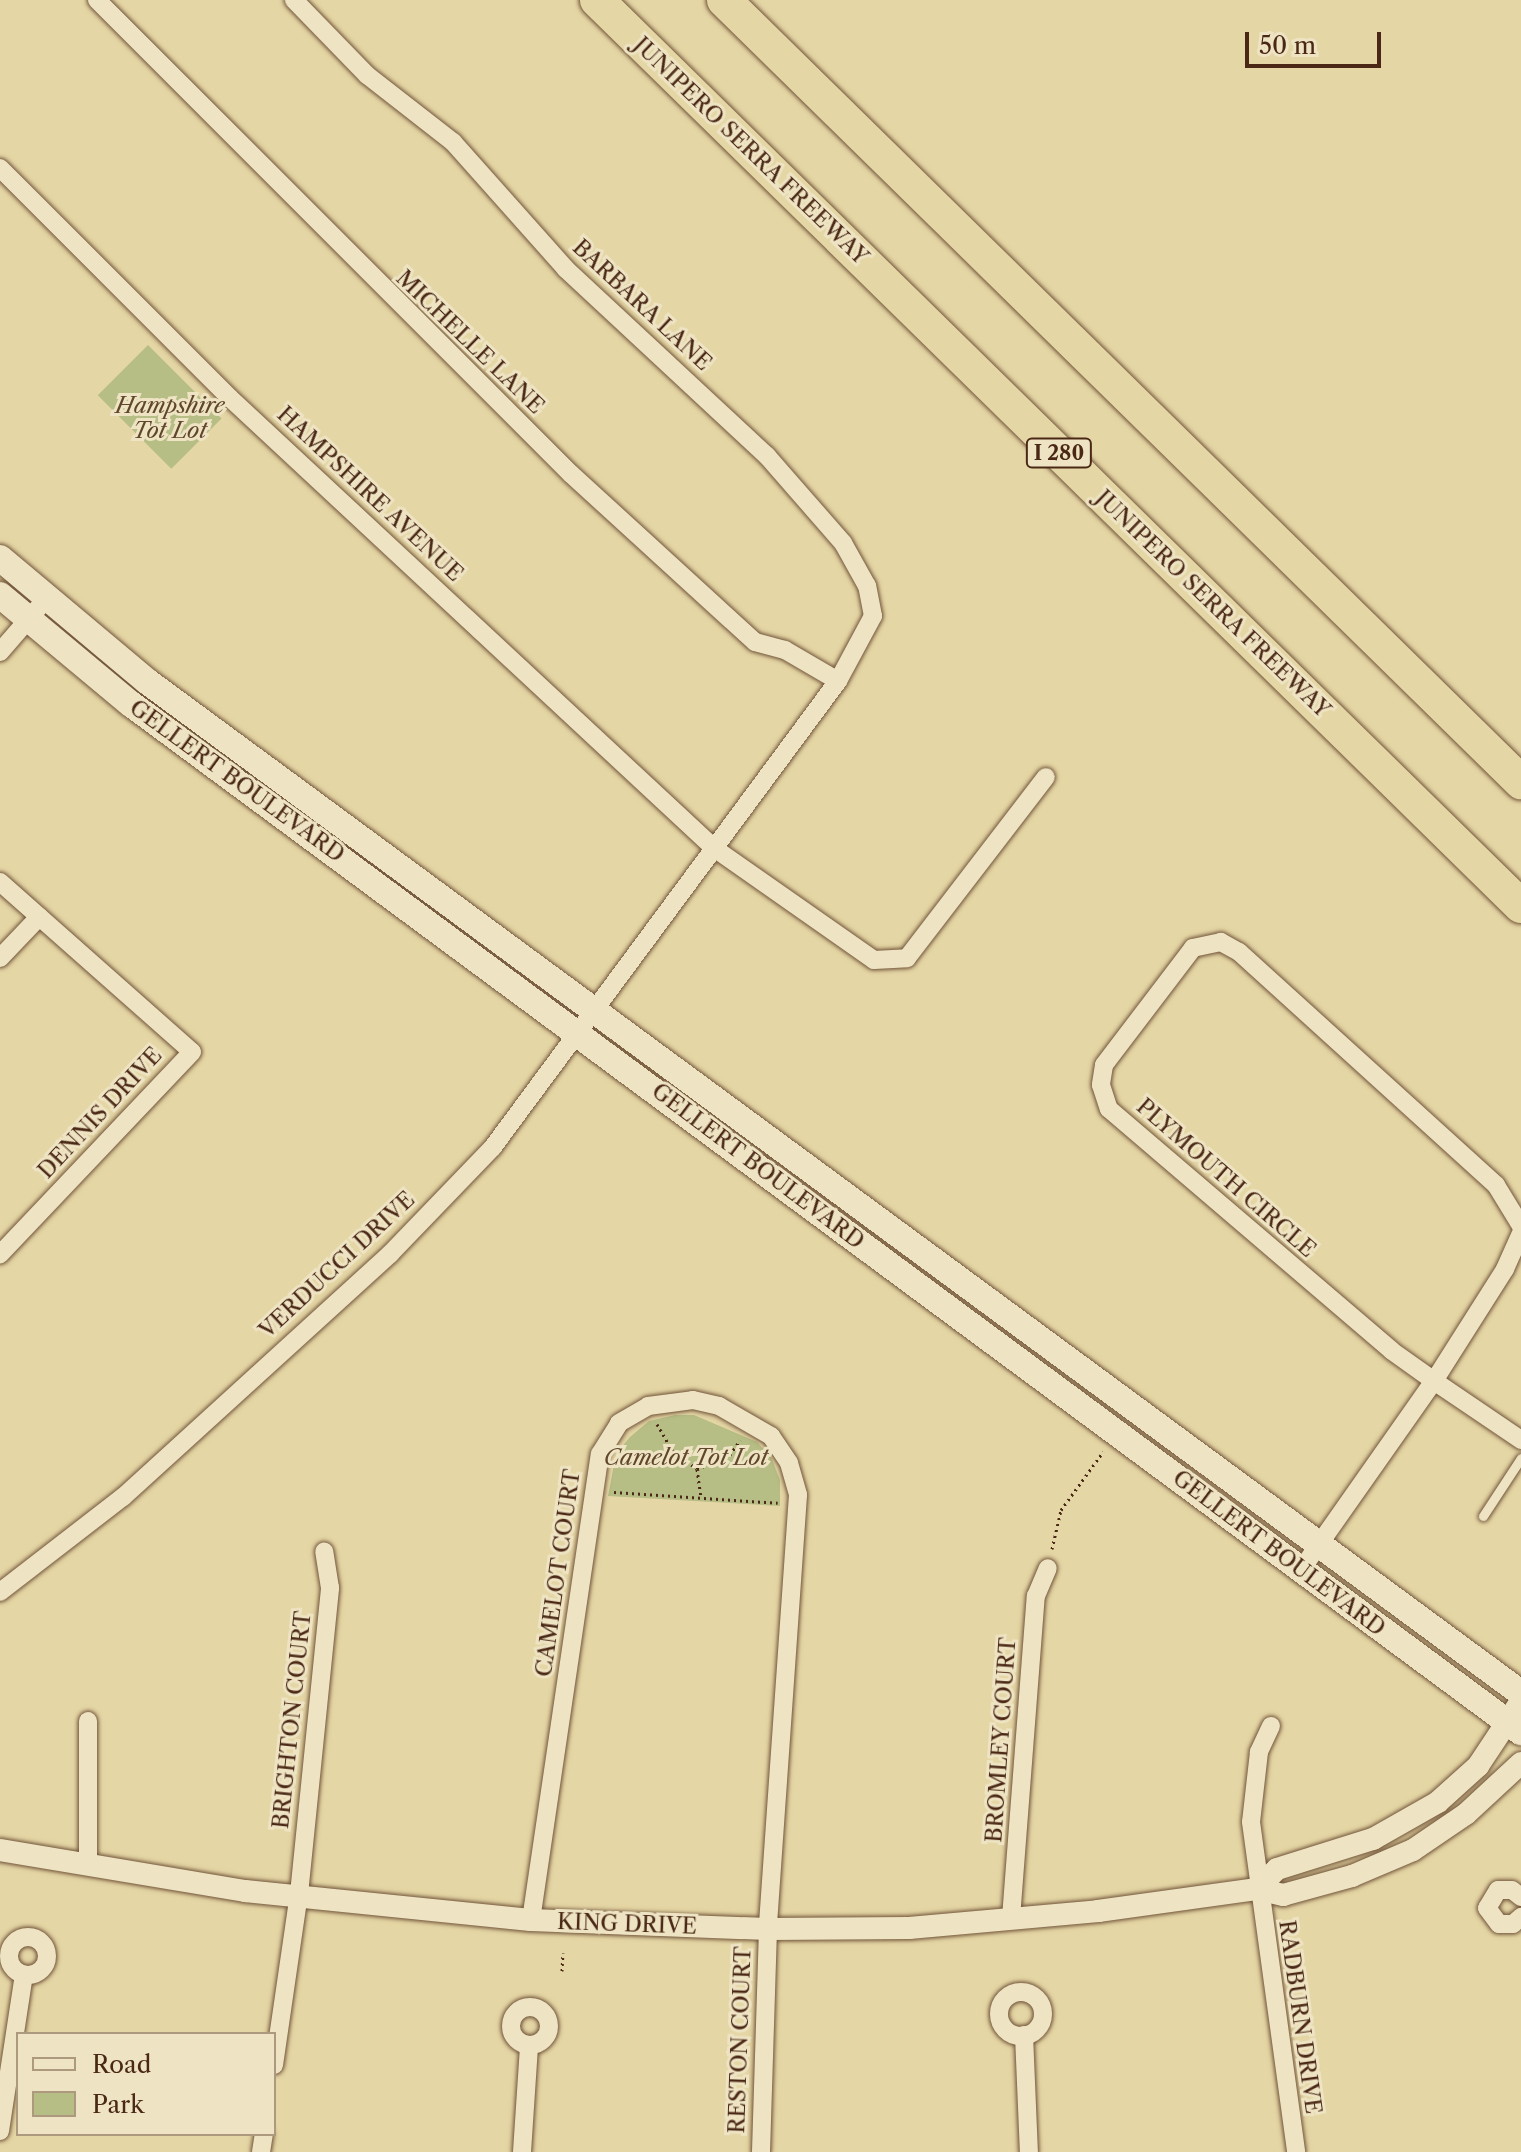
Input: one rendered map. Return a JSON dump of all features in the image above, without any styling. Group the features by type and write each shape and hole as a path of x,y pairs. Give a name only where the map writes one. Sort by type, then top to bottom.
{"highway":[{"name":"JUNIPERO SERRA FREEWAY","path":"597,0 1521,906"},
{"path":"724,0 1521,782"}],"main road":[{"name":"GELLERT BOULEVARD","path":"0,558 45,600 148,682 1318,1548 1521,1693"},
{"name":"GELLERT BOULEVARD","path":"0,595 131,704 1301,1570 1517,1718"}],"street":[{"name":"MICHELLE LANE","path":"97,0 571,474 755,642 785,650 838,681"},
{"name":"BARBARA LANE","path":"294,0 367,75 453,142 566,269 767,456 843,543 867,586 873,616 838,681"},
{"name":"HAMPSHIRE AVENUE","path":"0,168 230,398 714,848 874,960 888,963 907,958 1046,777"},
{"path":"0,652 45,600"},
{"name":"VERDUCCI DRIVE","path":"0,1592 106,1511 390,1254 493,1147 838,681"},
{"name":"DENNIS DRIVE","path":"0,882 192,1052 0,1254"},
{"path":"0,958 39,917"},
{"name":"PLYMOUTH CIRCLE","path":"1434,1381 1392,1351 1109,1109 1101,1085 1104,1065 1193,948 1221,942 1239,952 1496,1185 1521,1226"},
{"path":"1301,1570 1434,1381 1505,1269 1521,1233"},
{"path":"1434,1381 1521,1440"},
{"name":"CAMELOT COURT","path":"531,1920 600,1454 619,1423 648,1406 693,1400 750,1423 771,1436 789,1463 797,1504 768,1929"},
{"name":"BRIGHTON COURT","path":"276,2051 299,1894 330,1588 324,1551"},
{"name":"BROMLEY COURT","path":"1011,1918 1036,1596 1048,1568"},
{"path":"1257,1889 1277,1869 1373,1839 1438,1802 1478,1766 1517,1718"},
{"path":"88,1721 88,1866"},
{"name":"RADBURN DRIVE","path":"1271,1726 1259,1752 1251,1822 1257,1889 1296,2152"},
{"name":"KING DRIVE","path":"0,1850 245,1891 299,1894 531,1920 768,1929 909,1928 1257,1889 1283,1895 1352,1876 1413,1850 1466,1814 1521,1763"},
{"path":"1521,1897 1512,1890 1498,1890 1487,1908 1499,1924 1513,1924 1521,1917"},
{"name":"RESTON COURT","path":"761,2152 768,1929"},
{"path":"0,2131 24,1975"},
{"path":"1024,2035 1029,2152"},
{"path":"522,2152 529,2046"}],"lane":[{"path":"1483,1516 1521,1458"}],"path":[{"path":"648,1406 672,1450 697,1469 701,1497"},
{"path":"697,1469 730,1455 750,1423"},
{"path":"1048,1568 1061,1510 1117,1432"},
{"path":"594,1491 797,1504"},
{"path":"562,1971 563,1953"}],"green space":[{"name":"Hampshire Tot Lot","path":"148,345 222,419 171,469 98,395"},
{"name":"Camelot Tot Lot","path":"675,1415 694,1415 757,1442 771,1457 780,1480 780,1506 608,1496 616,1454 630,1437 649,1421"}]}
